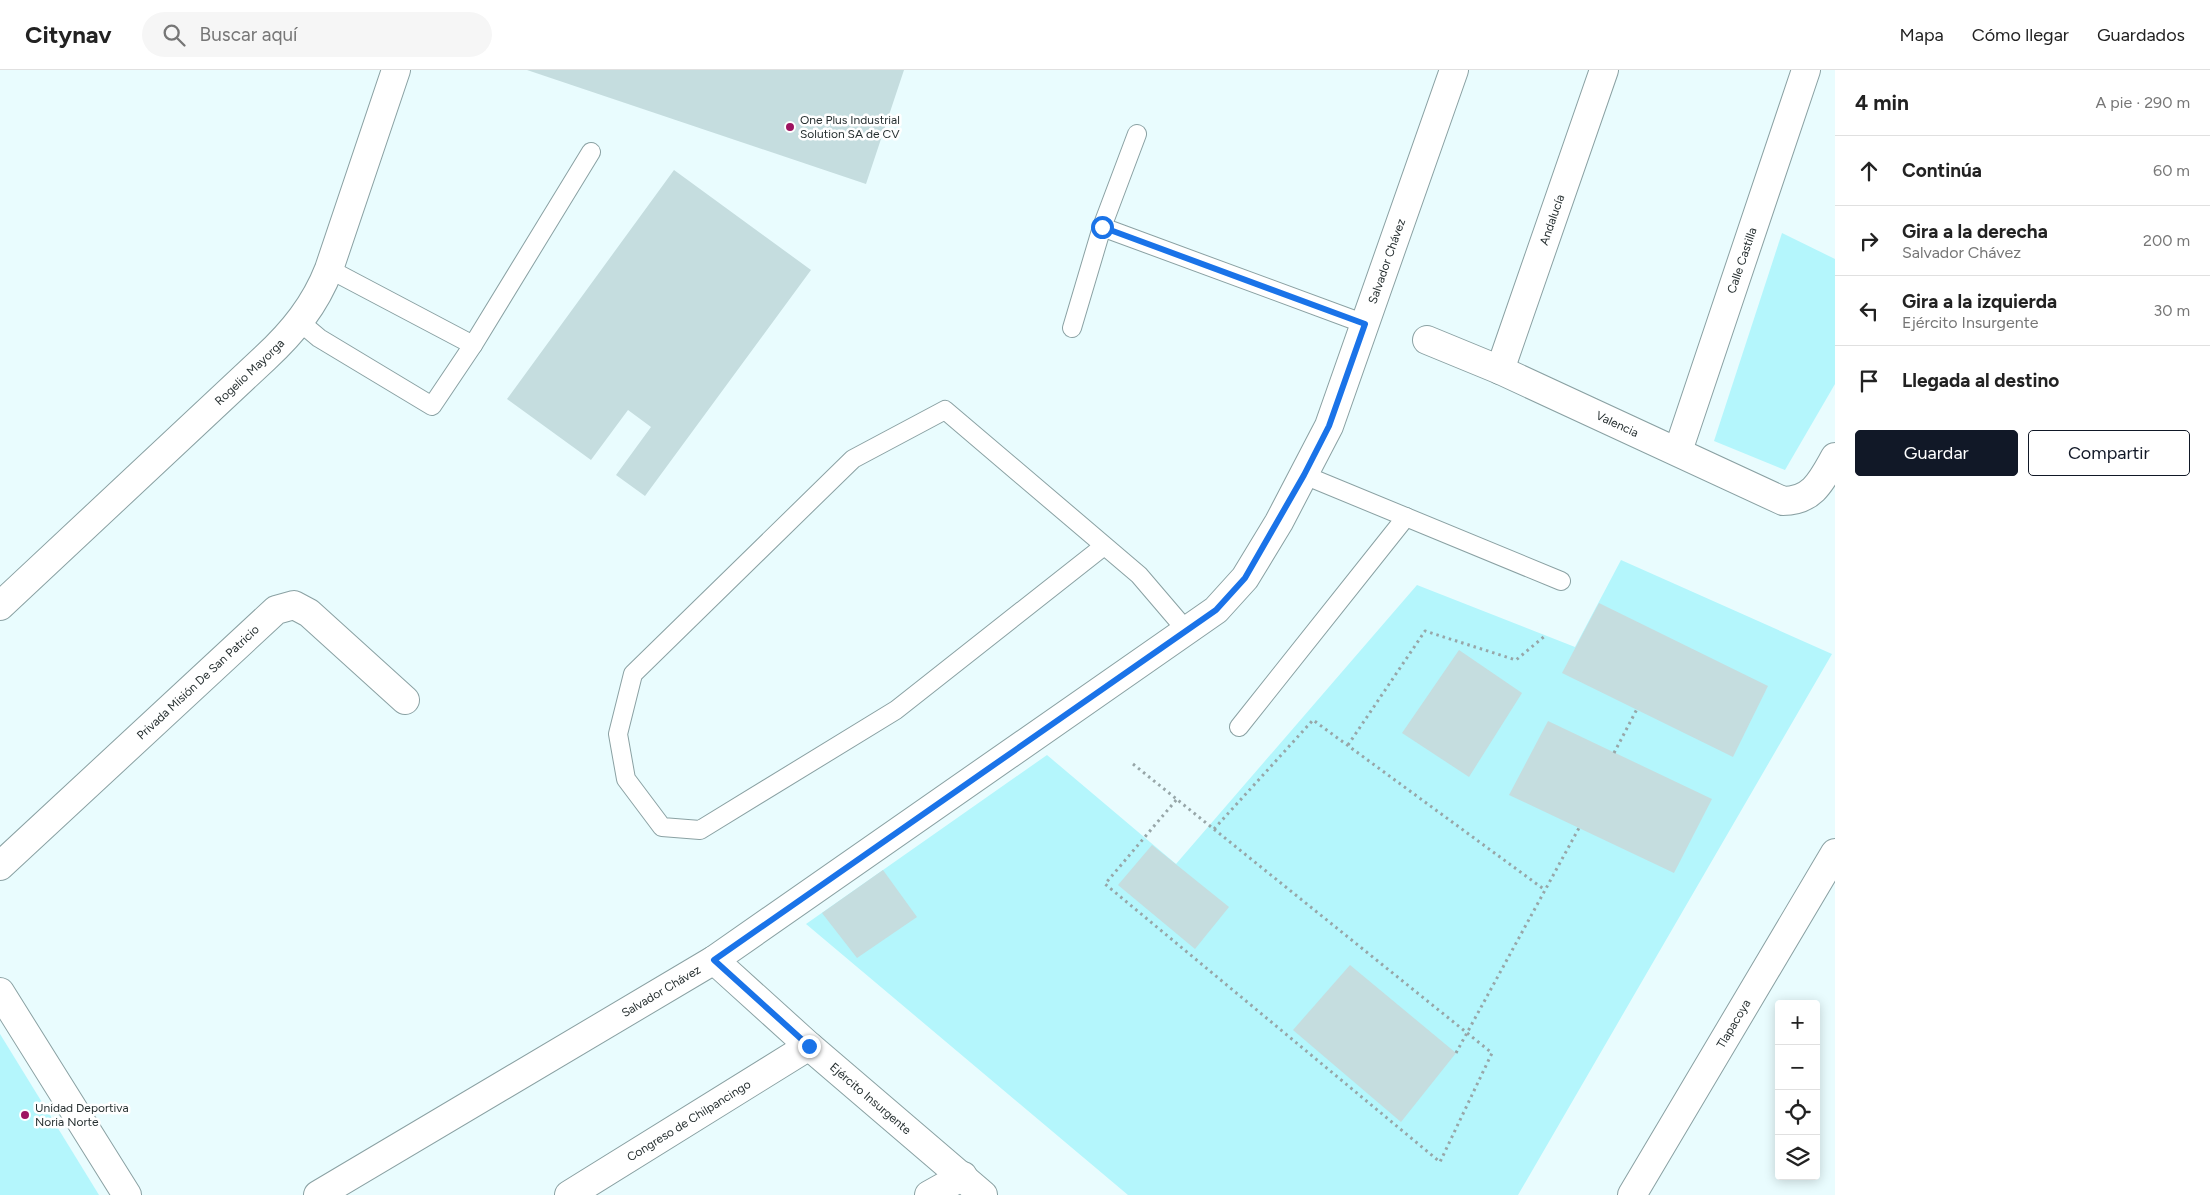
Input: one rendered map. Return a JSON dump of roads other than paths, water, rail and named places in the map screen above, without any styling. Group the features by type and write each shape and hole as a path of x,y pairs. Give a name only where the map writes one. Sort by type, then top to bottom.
{"street":[{"name":"Rogelio Mayorga","path":"0,606 266,358 300,322 320,291 329,269 396,70"},
{"name":"Salvador Chávez","path":"318,1195 714,960 1216,610 1245,578 1304,475 1329,426 1454,70"},
{"name":"Andalucía","path":"1500,370 1604,70"},
{"name":"Calle Castilla","path":"1678,451 1806,70"},
{"name":"Valencia","path":"1427,340 1500,370 1678,451 1783,502 1795,501 1818,486 1835,456"},
{"name":"Privada Misión De San Patricio","path":"0,866 276,610 294,606 309,613 405,700"},
{"name":"Tlapacoya","path":"1632,1195 1835,853"},
{"name":"Ejército Insurgente","path":"714,960 809,1046 984,1195"},
{"path":"0,992 127,1195"},
{"name":"Congreso de Chilpancingo","path":"570,1195 809,1046"},
{"path":"929,1195 962,1176"}],"lane":[{"path":"1072,328 1102,227 1136,134"},
{"path":"300,322 319,338 432,406 473,345 591,152"},
{"path":"1102,227 1365,324"},
{"path":"329,269 473,345"},
{"path":"1104,546 896,710 700,830 662,827 626,779 618,734 633,674 853,459 945,410 1139,575 1186,630"},
{"path":"1304,475 1561,582"},
{"path":"1239,727 1406,517"}],"place":[{"name":"One Plus Industrial Solution SA de CV","path":"790,127"},
{"name":"Unidad Deportiva Noria Norte","path":"25,1115"}]}
